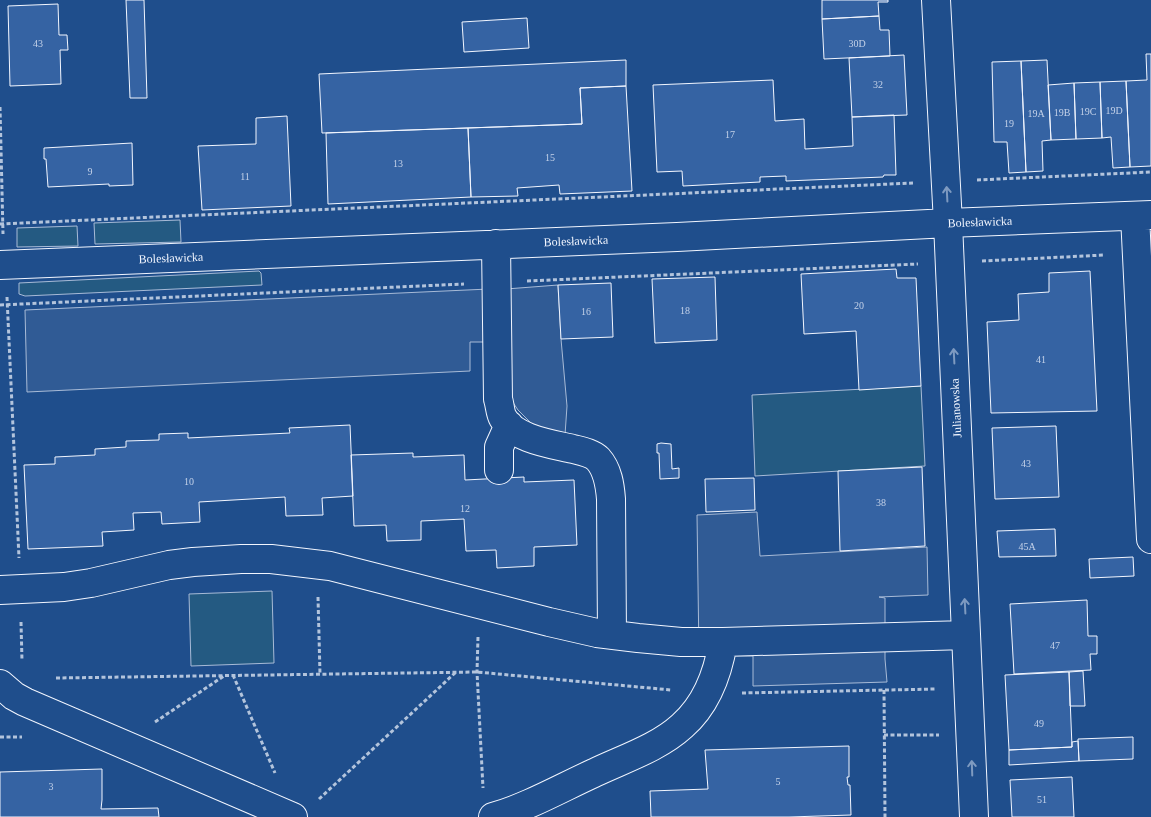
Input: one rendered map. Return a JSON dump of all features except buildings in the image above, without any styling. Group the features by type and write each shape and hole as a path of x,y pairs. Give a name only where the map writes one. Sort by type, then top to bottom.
{"street":[{"name":"Julianowska","path":"936,0 950,263 974,817"},
{"name":"Bolesławicka","path":"3,265 1143,216"},
{"path":"1143,216 1137,253 1151,539"},
{"path":"496,244 498,399 503,418 508,426 519,433 585,452 598,459 609,480 611,500 612,635"},
{"path":"498,470 499,446 508,426"},
{"path":"10,590 64,587 91,583 169,565 219,560 271,559 318,564 357,572 568,626 612,635 681,642 723,642 966,634"},
{"path":"488,807 522,807 663,740 682,726 700,705 716,675 723,642"},
{"path":"0,684 14,696 25,702 122,744 304,810"}],"path":[{"path":"0,107 1,224 3,265 8,305 10,590 23,669"},
{"path":"1,224 1151,172"},
{"path":"0,305 1137,253"},
{"path":"318,564 320,674"},
{"path":"479,604 478,672 488,807"},
{"path":"304,810 456,672"},
{"path":"52,678 478,672 706,694 939,689"},
{"path":"122,744 225,676"},
{"path":"233,676 279,782"},
{"path":"884,690 885,817"},
{"path":"884,735 939,734"}],"shaded area":[{"path":"180,220 181,242 95,244 94,223"},
{"path":"77,226 78,246 17,247 17,228"},
{"path":"259,271 261,273 262,285 25,296 19,294 19,283"},
{"path":"558,285 567,406 565,435 536,428 512,401 509,387 506,289"},
{"path":"489,289 488,342 470,342 470,371 27,392 25,310"},
{"path":"921,386 925,466 755,476 752,395"},
{"path":"757,512 760,556 927,547 928,595 879,597 885,598 887,682 753,686 753,656 699,655 697,515"},
{"path":"272,591 274,663 191,666 189,594"}]}
